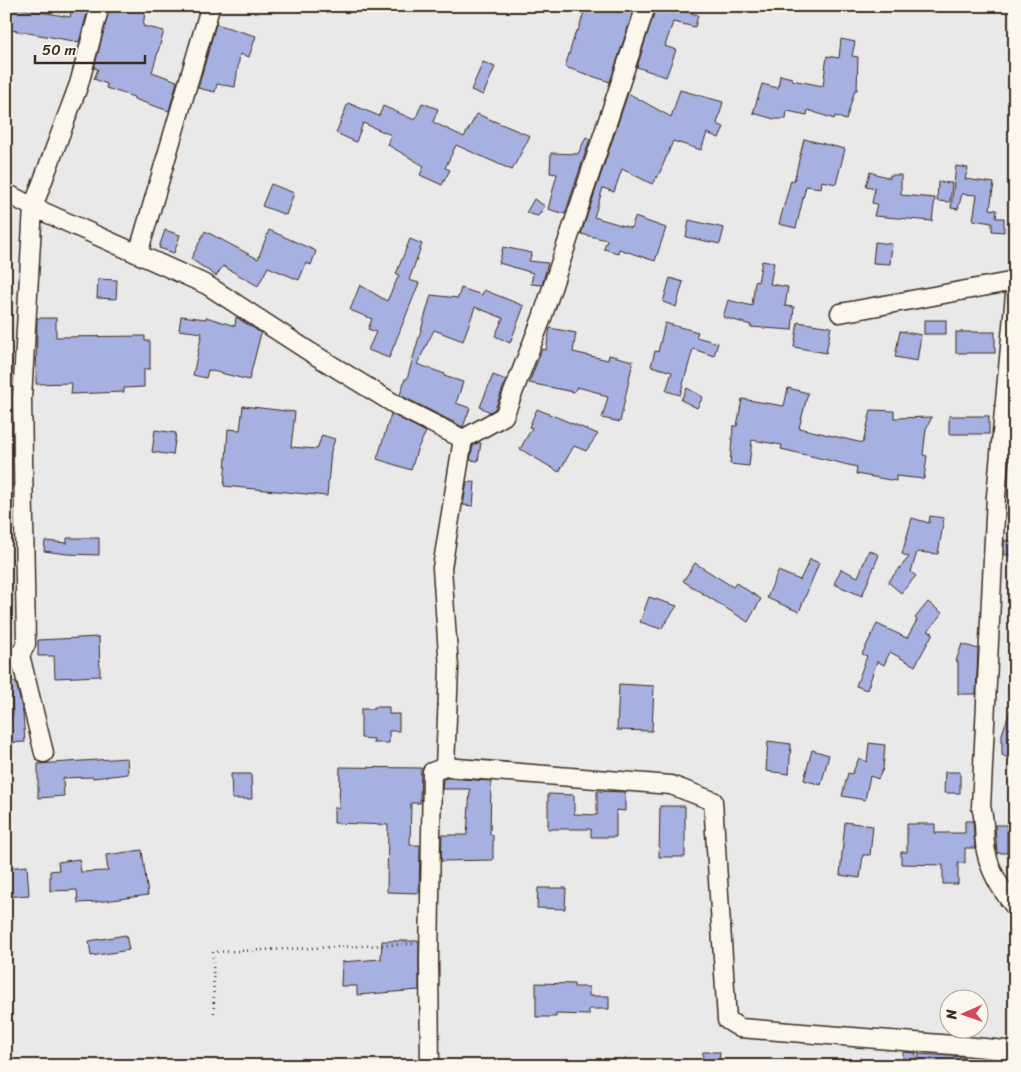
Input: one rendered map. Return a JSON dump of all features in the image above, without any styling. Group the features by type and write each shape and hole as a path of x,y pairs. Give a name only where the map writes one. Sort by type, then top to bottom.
{"street":[{"path":"44,753 13,656 26,644 22,398 32,207 79,84 100,6"},
{"path":"463,439 504,416 542,318 646,6"},
{"path":"138,254 210,8"},
{"path":"6,193 32,207 206,285 398,406 463,439"},
{"path":"840,313 1015,281"},
{"path":"1015,294 996,496 981,807 984,816 986,851 1000,887 1015,907"},
{"path":"445,767 449,668 442,568 463,439"},
{"path":"430,1066 429,944 432,772 445,767 671,785 714,801 727,1020 740,1028 1015,1051"}],"path":[{"path":"214,1018 213,952 429,944"}],"building":[{"path":"6,6 70,17 72,6 89,6 79,42 6,29"},
{"path":"110,6 146,6 143,26 164,31 152,72 177,81 169,111 106,88 107,84 94,79 98,69 94,68"},
{"path":"586,6 635,6 610,82 565,67"},
{"path":"656,6 678,6 677,9 698,15 695,27 673,22 665,46 676,50 666,77 637,67"},
{"path":"216,24 256,36 249,57 240,54 235,87 217,84 215,92 198,88"},
{"path":"841,39 855,42 852,56 858,57 857,90 855,90 846,120 835,116 834,119 808,110 807,115 787,111 786,119 774,119 753,113 762,84 778,88 780,75 792,78 792,80 823,86 827,56 839,58"},
{"path":"483,62 495,67 483,95 471,90"},
{"path":"680,90 723,102 717,124 724,127 719,138 707,133 701,150 673,141 660,172 652,184 622,169 614,192 603,188 594,217 631,228 635,217 666,228 655,261 619,249 618,253 604,249 607,240 581,234 628,93 671,117"},
{"path":"348,103 379,116 383,106 415,120 422,103 438,109 433,122 464,137 477,114 530,136 512,170 456,145 445,168 450,170 442,185 420,175 424,166 388,145 391,135 363,123 356,142 336,133"},
{"path":"586,137 590,139 565,214 548,209 557,174 550,173 551,153 578,154"},
{"path":"804,139 845,149 836,184 822,181 821,188 806,186 796,228 779,224 791,180 794,181"},
{"path":"956,166 968,168 965,179 994,183 990,209 997,210 996,218 1004,218 1004,232 992,231 992,223 973,220 977,195 962,194 958,209 951,208"},
{"path":"870,172 890,178 890,175 901,175 901,195 935,198 932,221 874,216 877,204 872,203 875,188 866,186"},
{"path":"938,182 952,183 950,202 937,201"},
{"path":"271,184 294,193 286,215 262,206"},
{"path":"534,199 545,206 538,216 526,213"},
{"path":"689,220 724,228 720,244 686,237"},
{"path":"165,230 180,235 174,253 159,248"},
{"path":"269,230 316,251 311,265 306,263 299,280 268,267 258,286 223,266 216,276 191,259 205,231 258,259"},
{"path":"410,239 422,244 409,280 419,283 389,358 368,350 376,332 368,329 372,319 350,310 360,285 387,301 399,275 396,274"},
{"path":"875,242 892,244 890,264 873,263"},
{"path":"503,247 532,253 529,261 548,263 542,285 531,284 533,273 499,263"},
{"path":"762,261 774,263 770,284 788,287 785,306 794,307 792,330 750,327 751,325 723,317 728,300 752,306 755,281 758,282"},
{"path":"670,278 683,282 676,307 663,302"},
{"path":"98,279 117,280 116,299 97,298"},
{"path":"461,288 482,295 484,290 524,306 510,343 495,336 503,318 475,307 463,341 434,330 417,364 463,382 456,403 470,408 463,427 400,395 405,379 407,379 431,295 458,298"},
{"path":"181,316 206,319 206,317 235,326 236,317 261,333 249,380 208,370 206,378 193,375 202,333 179,330"},
{"path":"37,318 56,318 56,337 145,336 145,341 150,341 150,369 144,369 144,387 124,388 124,392 71,394 72,383 36,384"},
{"path":"924,320 946,320 946,334 924,334"},
{"path":"798,322 831,327 826,353 794,347"},
{"path":"665,323 698,332 696,337 718,343 714,356 693,349 680,395 666,391 672,372 651,366 655,351 658,352"},
{"path":"550,328 576,333 573,352 608,360 609,355 633,361 620,422 602,418 608,397 600,395 600,393 577,387 574,392 529,383 542,349 546,350"},
{"path":"900,331 921,335 917,361 895,357"},
{"path":"956,332 995,332 995,353 956,353"},
{"path":"493,375 506,380 495,409 490,412 480,407"},
{"path":"687,388 703,397 697,408 681,400"},
{"path":"788,388 808,393 799,428 863,443 871,410 894,411 894,418 932,417 926,429 923,455 927,456 924,479 896,476 896,481 856,474 857,467 781,449 782,445 752,440 749,466 730,464 733,426 737,426 742,399 784,406"},
{"path":"243,406 295,412 291,447 317,449 322,435 335,439 331,451 327,496 224,486 228,429 240,430"},
{"path":"537,409 598,434 586,451 574,446 559,472 520,449 532,428 529,427"},
{"path":"391,414 426,432 417,450 411,470 377,459"},
{"path":"949,416 989,416 989,434 949,434"},
{"path":"155,430 176,433 173,455 152,452"},
{"path":"481,443 478,461 470,460 473,446"},
{"path":"467,482 475,482 473,506 463,505"},
{"path":"930,516 944,518 938,554 917,552 911,572 916,576 901,593 888,582 909,557 902,554 912,518 929,523"},
{"path":"67,538 99,538 99,555 44,551 45,541 67,543"},
{"path":"1004,540 1015,543 1015,557 1004,554"},
{"path":"869,550 879,555 862,596 834,584 841,569 858,577"},
{"path":"810,559 819,563 799,612 767,598 778,571 800,580"},
{"path":"695,563 733,587 736,583 761,599 748,622 683,581"},
{"path":"649,597 677,606 661,629 640,622"},
{"path":"928,602 942,613 928,631 933,633 915,666 890,652 884,665 877,661 867,690 856,686 867,656 862,654 877,624 907,638 917,620 915,618"},
{"path":"99,637 100,676 55,678 54,656 38,656 38,640"},
{"path":"962,644 978,649 976,694 958,694 958,662 956,661"},
{"path":"10,682 16,682 23,713 25,742 6,743 6,715 13,715"},
{"path":"619,684 654,686 652,731 617,730"},
{"path":"1013,702 1015,703 1015,761 1002,755 1002,734"},
{"path":"374,707 389,707 389,714 399,714 399,731 389,731 389,743 373,743 374,739 361,738 361,709 374,709"},
{"path":"768,741 791,744 789,774 766,771"},
{"path":"869,743 885,745 883,769 878,779 870,776 865,800 842,796 848,773 852,774 859,758 867,762"},
{"path":"812,750 829,755 821,785 804,780"},
{"path":"127,758 128,774 93,778 63,778 64,796 38,798 38,764"},
{"path":"340,767 421,768 420,803 411,803 410,845 420,845 419,893 387,892 388,825 334,823 334,808 339,808"},
{"path":"945,772 960,772 960,793 944,793"},
{"path":"231,774 251,774 252,799 232,799"},
{"path":"443,779 491,781 490,835 493,835 493,860 441,861 442,835 467,835 470,789 442,789"},
{"path":"597,791 625,792 625,811 616,810 616,837 591,837 591,829 548,829 548,794 574,795 574,814 597,815"},
{"path":"660,806 685,806 685,857 659,857"},
{"path":"965,821 973,821 975,848 965,848 965,863 958,863 958,884 943,884 943,865 901,864 901,852 907,852 907,824 935,824 935,833 965,833"},
{"path":"845,822 873,826 870,855 863,855 860,878 840,875"},
{"path":"995,825 1007,825 1007,853 997,853"},
{"path":"142,850 148,895 78,903 77,890 50,891 50,871 59,870 58,862 79,859 81,872 108,871 106,855"},
{"path":"27,866 29,895 6,897 6,868"},
{"path":"538,888 566,888 565,909 537,908"},
{"path":"126,935 129,950 91,956 89,941"},
{"path":"382,941 419,941 419,990 357,995 357,986 341,986 342,962 381,959"},
{"path":"536,983 574,984 574,987 589,987 589,996 609,996 609,1009 589,1009 589,1015 556,1014 556,1017 536,1017"},
{"path":"703,1052 720,1052 719,1066 702,1066"},
{"path":"903,1052 916,1053 916,1063 903,1063"},
{"path":"919,1054 964,1057 963,1066 918,1066"}]}
